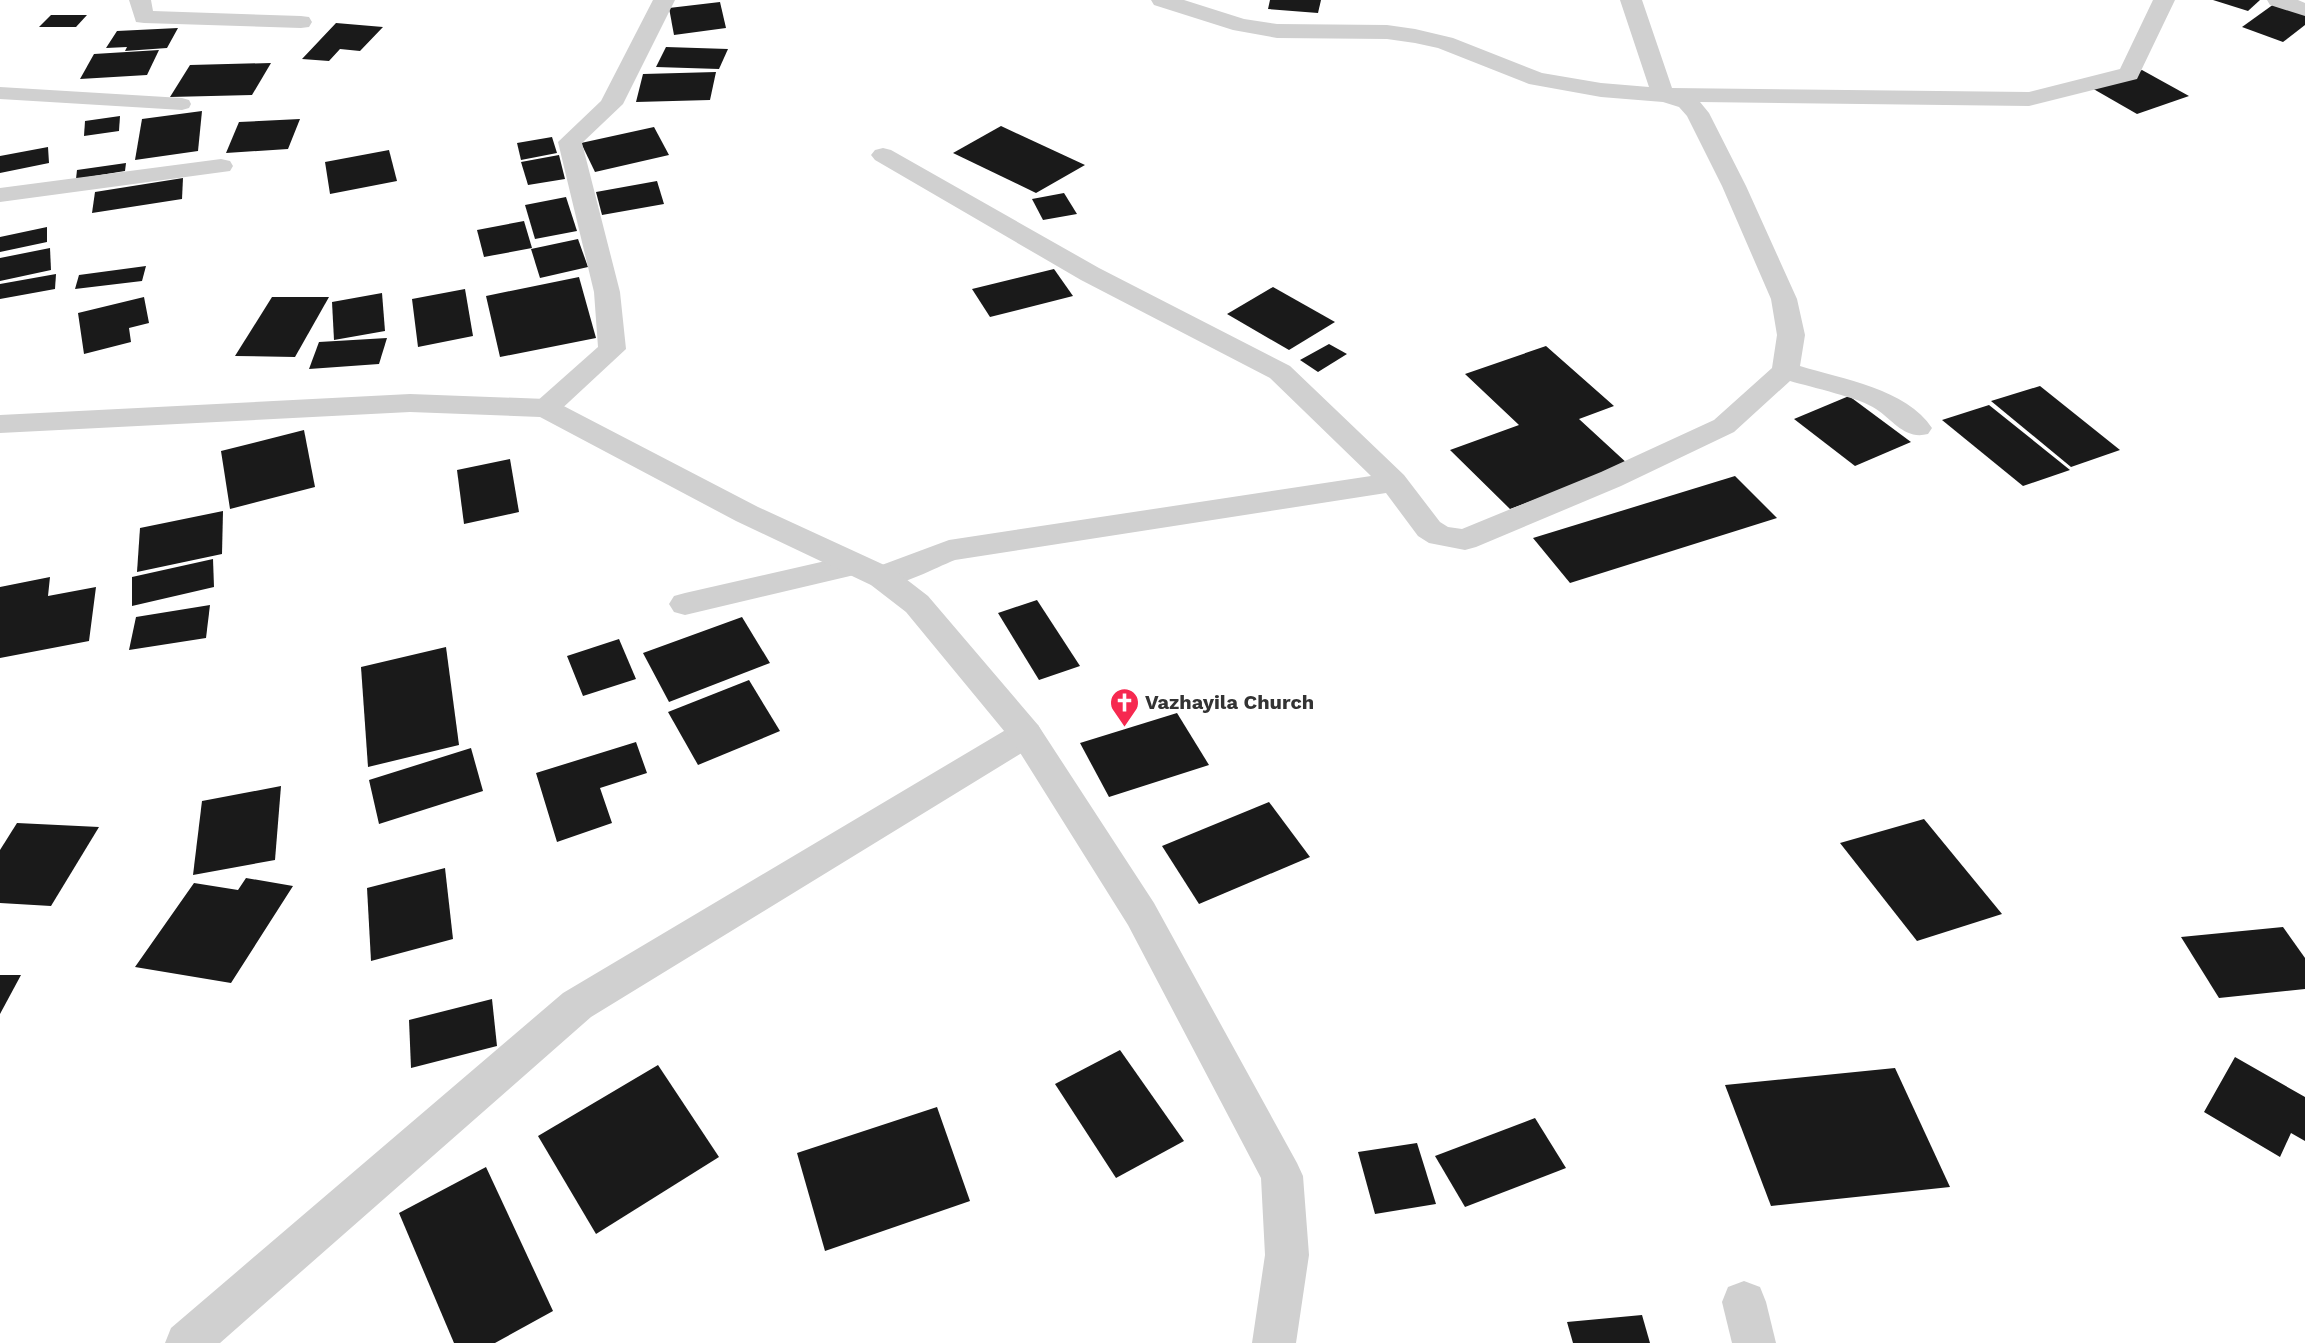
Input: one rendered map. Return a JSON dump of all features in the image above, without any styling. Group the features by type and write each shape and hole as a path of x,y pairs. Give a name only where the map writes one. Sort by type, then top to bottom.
{"street":[{"path":"140,0 144,17 301,22"},
{"path":"546,408 612,349 607,292 570,142 611,105 664,0"},
{"path":"1162,0 1241,25 1276,31 1387,32 1415,36 1445,43 1547,81 1601,90 1662,95 2029,99 2129,74 2164,0"},
{"path":"1631,0 1662,95"},
{"path":"2278,0 2305,10"},
{"path":"883,155 1090,274 1280,372 1394,482 1429,529 1440,536 1465,540 1611,479 1724,426 1785,370 1791,335 1784,299 1734,186 1695,110 1687,102 1662,95"},
{"path":"0,195 221,166"},
{"path":"1785,370 1884,401 1918,428"},
{"path":"0,424 154,414 410,403 546,408 747,514 869,571 917,604 1026,734 1141,914 1282,1176 1287,1255 1274,1343"},
{"path":"685,604 869,571 949,550 1394,482"},
{"path":"187,1343 577,1005 1026,734"}],"lane":[{"path":"0,93 182,104"}],"building":[{"path":"1270,0 1321,0 1318,13 1268,9"},
{"path":"2213,0 2260,0 2248,11"},
{"path":"720,2 726,28 674,35 669,8"},
{"path":"2274,4 2305,15 2305,25 2283,42 2242,27"},
{"path":"51,15 87,15 76,27 39,27"},
{"path":"336,23 383,27 360,51 340,49 329,61 302,59"},
{"path":"178,28 167,48 125,51 127,47 106,48 117,31"},
{"path":"666,47 728,49 719,69 656,67"},
{"path":"159,50 147,75 80,79 94,54"},
{"path":"271,63 252,95 170,97 190,65"},
{"path":"2142,70 2189,96 2137,114 2090,87"},
{"path":"716,72 710,100 636,102 643,74"},
{"path":"202,111 198,151 135,160 142,119"},
{"path":"120,116 119,131 84,136 85,121"},
{"path":"300,119 288,149 226,153 239,122"},
{"path":"1001,126 1085,165 1036,193 953,153"},
{"path":"654,127 669,155 595,172 581,143"},
{"path":"552,137 557,153 521,160 517,143"},
{"path":"48,147 49,163 0,173 0,156"},
{"path":"389,150 397,181 330,194 325,162"},
{"path":"559,155 565,179 528,185 521,162"},
{"path":"126,163 125,171 76,179 77,170"},
{"path":"183,178 182,199 92,213 95,192"},
{"path":"657,181 664,204 602,215 596,192"},
{"path":"1064,193 1077,214 1043,220 1032,199"},
{"path":"566,197 577,231 535,239 525,205"},
{"path":"524,221 532,248 484,257 477,230"},
{"path":"47,227 47,242 0,252 0,237"},
{"path":"578,239 588,267 540,278 531,249"},
{"path":"50,248 51,270 0,281 0,258"},
{"path":"146,266 142,281 75,289 79,275"},
{"path":"1054,269 1073,296 990,317 972,289"},
{"path":"56,274 55,289 0,299 0,284"},
{"path":"579,277 596,338 500,357 486,296"},
{"path":"1273,287 1335,322 1289,350 1227,314"},
{"path":"465,289 473,336 418,347 412,299"},
{"path":"382,293 385,331 334,340 332,302"},
{"path":"144,297 149,323 129,328 131,342 84,354 78,313"},
{"path":"272,297 329,297 295,357 235,356"},
{"path":"387,338 379,364 309,369 319,342"},
{"path":"1329,344 1347,354 1318,372 1300,360"},
{"path":"1546,346 1614,406 1579,419 1629,465 1510,509 1450,450 1519,425 1465,374"},
{"path":"2040,386 2120,450 2071,467 1991,401"},
{"path":"1849,396 1911,442 1855,466 1794,419"},
{"path":"1989,405 2070,470 2023,486 1942,420"},
{"path":"304,430 315,487 230,509 221,451"},
{"path":"510,459 519,512 464,524 457,470"},
{"path":"1735,476 1777,518 1570,583 1533,538"},
{"path":"223,511 222,554 137,572 140,528"},
{"path":"213,559 214,587 132,606 132,577"},
{"path":"50,577 48,596 96,587 89,641 0,658 0,587"},
{"path":"1037,600 1080,666 1039,680 998,613"},
{"path":"210,605 206,638 129,650 136,617"},
{"path":"742,617 770,663 669,702 643,653"},
{"path":"619,639 636,679 583,696 567,656"},
{"path":"446,647 459,745 368,767 361,667"},
{"path":"749,680 780,731 698,765 668,712"},
{"path":"1177,713 1209,765 1109,797 1080,743"},
{"path":"636,742 647,773 600,788 612,823 557,842 536,773"},
{"path":"471,748 483,791 379,824 369,780"},
{"path":"281,786 275,860 193,875 202,801"},
{"path":"1269,802 1310,857 1199,904 1162,846"},
{"path":"1924,819 2002,914 1917,941 1840,843"},
{"path":"17,823 99,827 51,906 0,903 0,850"},
{"path":"445,868 453,939 371,961 367,888"},
{"path":"246,878 293,886 231,983 135,967 194,883 238,890"},
{"path":"2283,927 2305,958 2305,989 2219,998 2181,937"},
{"path":"0,975 21,975 0,1014"},
{"path":"492,999 497,1046 411,1068 409,1020"},
{"path":"1120,1050 1184,1141 1116,1178 1055,1084"},
{"path":"2235,1057 2305,1097 2305,1141 2291,1133 2280,1157 2204,1112"},
{"path":"658,1065 719,1157 596,1234 538,1136"},
{"path":"1895,1068 1950,1187 1771,1206 1725,1085"},
{"path":"937,1107 970,1201 825,1251 797,1153"},
{"path":"1535,1118 1566,1168 1465,1207 1435,1156"},
{"path":"1417,1143 1436,1204 1375,1214 1358,1152"},
{"path":"486,1167 553,1311 495,1343 454,1343 399,1213"},
{"path":"1642,1315 1650,1343 1573,1343 1567,1322"}],"place":[{"name":"Vazhayila Church","path":"1124,728"}]}
